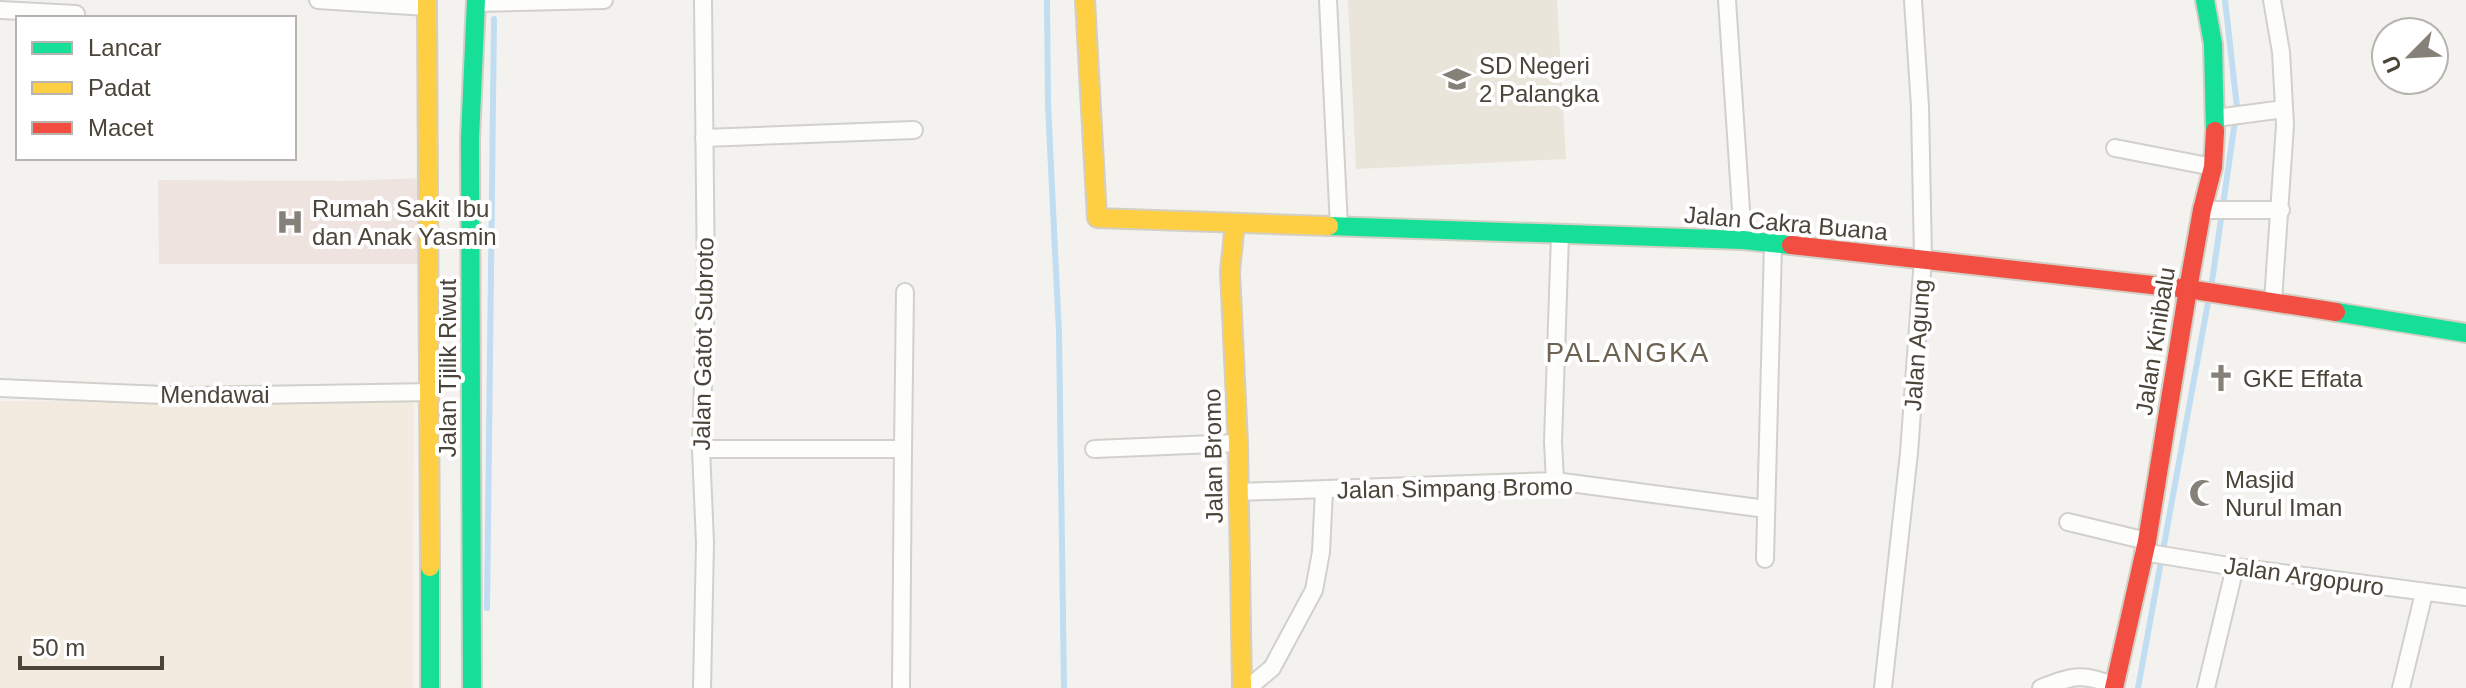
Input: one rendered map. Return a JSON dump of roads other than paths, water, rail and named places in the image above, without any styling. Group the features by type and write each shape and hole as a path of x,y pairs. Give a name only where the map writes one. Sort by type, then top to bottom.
{"main road":[{"name":"Jalan Cakra Buana","path":"1085,0 1097,218 1743,240 2188,289 2466,333"},
{"name":"Jalan Kinibalu","path":"2114,687 2145,546 2202,210 2213,167 2216,118 2213,44 2205,0"},
{"name":"Jalan Tjilik Riwut","path":"472,688 470,139 476,2"},
{"name":"Jalan Tjilik Riwut","path":"427,3 430,688"},
{"name":"Jalan Bromo","path":"1235,223 1230,271 1238,443 1242,688"}],"street":[{"path":"318,0 427,3"},
{"path":"476,2 604,0"},
{"name":"Jalan Gatot Subroto","path":"702,688 705,543 701,449 706,286 703,0"},
{"path":"1328,0 1339,227"},
{"path":"1727,0 1743,240"},
{"name":"Jalan Agung","path":"1883,688 1909,453 1923,258 1920,107 1913,0"},
{"path":"2272,0 2281,52 2284,109 2281,210 2273,301"},
{"path":"0,10 76,16"},
{"path":"2216,118 2284,109"},
{"path":"704,138 914,130"},
{"path":"2115,148 2213,167"},
{"path":"2202,210 2281,210"},
{"path":"1555,481 1553,442 1560,235"},
{"path":"1765,559 1773,244"},
{"path":"901,688 905,292"},
{"name":"Mendawai","path":"0,388 186,396 431,392"},
{"path":"1094,449 1238,443"},
{"path":"701,449 903,449"},
{"name":"Jalan Simpang Bromo","path":"1238,492 1555,481 1766,509"},
{"path":"1248,688 1272,668 1314,590 1321,552 1324,490"},
{"name":"Jalan Argopuro","path":"2068,522 2145,546 2235,567 2466,597"},
{"path":"2206,688 2235,567"},
{"path":"2401,688 2424,593"},
{"path":"2041,688 2091,676 2114,687"}],"waterway":[{"path":"1047,0 1048,105 1059,333 1064,688"},
{"path":"2138,688 2213,275 2237,107 2225,0"},
{"path":"487,608 494,19"}],"place":[{"name":"SD Negeri 2 Palangka","path":"1457,79"},
{"name":"Rumah Sakit Ibu dan Anak Yasmin","path":"290,222"},
{"name":"GKE Effata","path":"2221,378"},
{"name":"Masjid Nurul Iman","path":"2203,493"}],"district":[{"name":"PALANGKA","path":"1628,352"}]}
